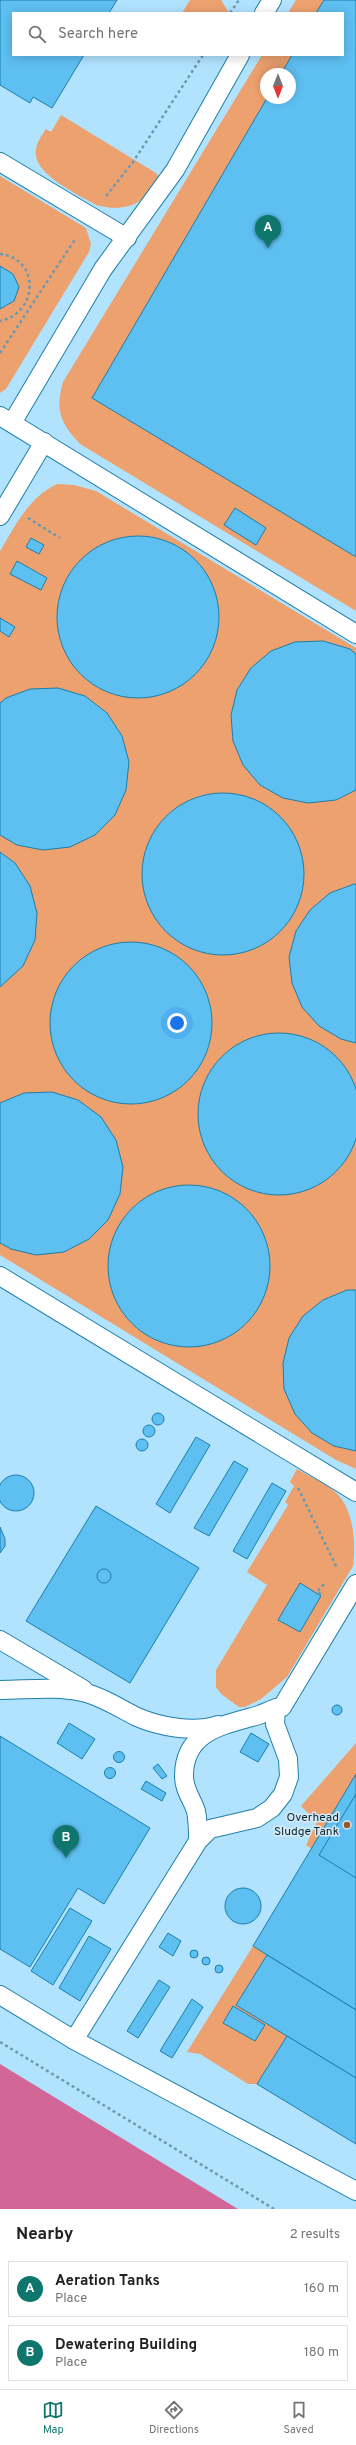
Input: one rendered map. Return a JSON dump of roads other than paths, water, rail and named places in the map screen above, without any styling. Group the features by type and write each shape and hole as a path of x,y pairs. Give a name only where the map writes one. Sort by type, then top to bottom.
{"lane":[{"path":"239,56 175,170 104,269 6,419 356,634"},
{"path":"0,162 127,238"},
{"path":"0,516 44,442"},
{"path":"0,1276 356,1492"},
{"path":"0,1640 94,1696 139,1717 163,1725 210,1728 282,1707 356,1584"},
{"path":"0,1690 57,1689 94,1696"},
{"path":"74,2040 198,1841 210,1829 257,1818 272,1808 283,1794 289,1777 288,1759 275,1724 276,1708"},
{"path":"198,1841 195,1809 188,1795 184,1777 187,1759 195,1743 208,1731 225,1723"},
{"path":"0,1995 74,2040 356,2192"}],"place":[{"name":"Aeration Tanks","path":"268,248"},
{"name":"Overhead Sludge Tank","path":"347,1825"},
{"name":"Dewatering Building","path":"66,1858"}]}
